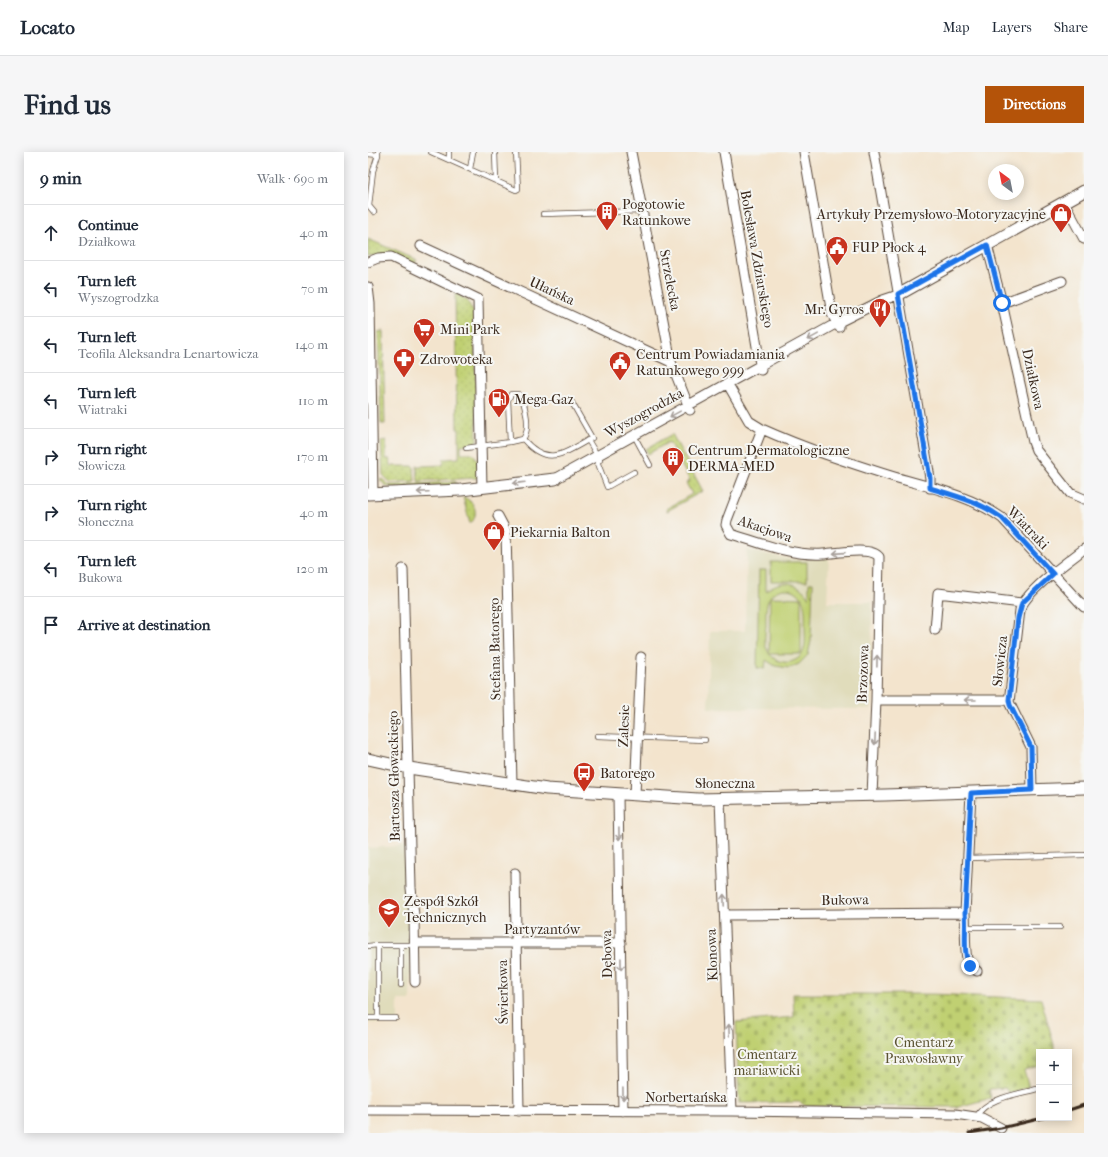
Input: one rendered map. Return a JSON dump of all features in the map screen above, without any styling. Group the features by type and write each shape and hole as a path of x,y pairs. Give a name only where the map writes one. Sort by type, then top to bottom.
{"street":[{"name":"Strzelecka","path":"631,152 671,362 689,408"},
{"name":"Bolesława Zdziarskiego","path":"724,152 761,368"},
{"path":"804,152 832,314 838,325"},
{"path":"874,152 930,478 930,488"},
{"name":"Wyszogrodzka","path":"555,479 598,459 883,300 898,294 1084,191"},
{"path":"1064,202 1084,239"},
{"name":"Działkowa","path":"987,245 1002,303 1033,442 1040,456 1070,493 1084,499"},
{"name":"Ułańska","path":"421,246 671,362"},
{"path":"368,262 378,258 391,257 478,299 482,488"},
{"path":"1002,303 1062,281"},
{"path":"368,288 370,299 370,494 482,488 555,479"},
{"name":"Wiatraki","path":"730,388 749,421 762,429 853,464 968,499 994,512 1002,518 1084,607"},
{"name":"Akacjowa","path":"762,429 727,520 726,525 731,534 796,554 867,551 877,553"},
{"name":"Stefana Batorego","path":"498,516 506,531 512,784"},
{"path":"935,630 938,593 1022,603 1053,574 1084,549"},
{"name":"Brzozowa","path":"872,796 880,561 877,553"},
{"name":"Bartosza Głowackiego","path":"403,569 411,888 415,944 415,982"},
{"name":"Słowicza","path":"1022,603 1018,618 1009,700 1010,705 1031,747 1032,790"},
{"name":"Zalesie","path":"635,796 641,657"},
{"path":"876,700 1009,700"},
{"name":"Słoneczna","path":"368,759 409,768 512,784 564,791 635,796 720,799 872,796 1084,788"},
{"path":"971,793 965,913 967,927 967,961 977,971"},
{"name":"Dębowa","path":"618,795 623,1111"},
{"name":"Klonowa","path":"720,799 732,1111"},
{"name":"Świerkowa","path":"515,873 519,1111"},
{"name":"Bukowa","path":"725,915 965,913"},
{"name":"Partyzantów","path":"415,944 516,942 621,943"},
{"name":"Norbertańska","path":"368,1110 732,1111 955,1114 977,1116 1002,1129"}],"lane":[{"path":"431,152 516,190 518,188 516,152"},
{"path":"449,160 450,152"},
{"path":"470,169 473,152"},
{"path":"495,152 496,181"},
{"path":"368,154 378,153 373,171 369,206 374,212"},
{"path":"543,214 643,211"},
{"path":"466,448 481,447 510,442 523,439 527,433 528,426 524,404 519,394 515,393 512,394 508,400 510,442"},
{"path":"523,439 535,451 555,456 563,455 592,438 571,401"},
{"path":"588,440 598,459 607,487 634,472"},
{"path":"636,440 650,465"},
{"path":"597,736 705,740"},
{"path":"968,858 1084,855"},
{"path":"967,927 1060,927"},
{"path":"368,946 415,944"},
{"path":"378,945 378,1018"},
{"path":"401,945 401,985"},
{"path":"368,1018 396,1018"},
{"path":"977,1116 982,1109 990,1104 1036,1089"}],"shaded area":[{"path":"747,550 790,559 829,558 827,602 872,602 871,709 708,708 710,631 745,631"},
{"name":"Zespół Szkół Technicznych","path":"405,846 406,906 411,918 410,1000 398,1000 398,1022 368,1023 368,848"}],"green space":[{"path":"368,239 417,260 414,264 368,256"},
{"path":"455,293 467,300 474,313 477,441 473,444 461,445 461,453 472,453 474,455 479,468 478,475 477,478 418,481 417,466 443,465 444,459 459,458 459,429 457,429"},
{"path":"383,331 385,424 381,424 378,332"},
{"path":"672,434 703,491 667,511 666,509 692,494 686,483 690,481 669,442 648,454 646,449"},
{"path":"386,440 386,459 390,459 390,466 414,466 415,481 390,482 383,475 381,442"},
{"path":"382,479 389,485 456,482 456,485 394,488 386,486 380,480"},
{"path":"463,497 471,502 475,509 475,517 470,524"},
{"path":"771,562 807,562 807,581 771,581"},
{"path":"759,570 766,570 766,591 778,584 789,583 800,588 809,598 809,583 813,583 811,641 808,655 799,664 789,668 775,666 766,660 765,668 757,668","holes":["783,589 797,592 801,597 805,609 805,645 802,654 798,658 793,661 782,662 772,657 766,647 766,608 772,594"]},
{"path":"770,597 801,598 801,654 769,654"},
{"name":"Cmentarz Prawosławny","path":"793,994 933,994 1041,999 1054,1049 1036,1049 1036,1067 1024,1070 1029,1087 1009,1093 1005,1088 989,1089 991,1098 958,1107 806,1106 799,1102 739,1103 736,1022 794,1017"}],"railway":[{"path":"1072,1109 1084,1105"},
{"path":"969,1133 1001,1128 1036,1120"}],"place":[{"name":"Pogotowie Ratunkowe","path":"607,232"},
{"name":"Artykuły Przemysłowo-Motoryzacyjne","path":"1061,234"},
{"name":"FUP Płock 4","path":"837,266"},
{"name":"Mr. Gyros","path":"880,328"},
{"name":"Mini Park","path":"424,348"},
{"name":"Zdrowoteka","path":"404,378"},
{"name":"Centrum Powiadamiania Ratunkowego 999","path":"620,382"},
{"name":"Mega-Gaz","path":"499,418"},
{"name":"Centrum Dermatologiczne DERMA-MED","path":"673,478"},
{"name":"Piekarnia Balton","path":"494,552"},
{"name":"Batorego","path":"584,792"},
{"name":"Zespół Szkół Technicznych","path":"389,928"}],"route":[{"path":"970,966 967,961 966,954 967,927 965,913 971,793 1032,790 1031,747 1010,705 1009,700 1018,618 1022,603 1053,574 1002,518 994,512 968,499 930,488 930,478 898,294 987,245 991,255 1002,303"}],"park label":[{"name":"Cmentarz mariawicki","path":"767,1062"}]}
